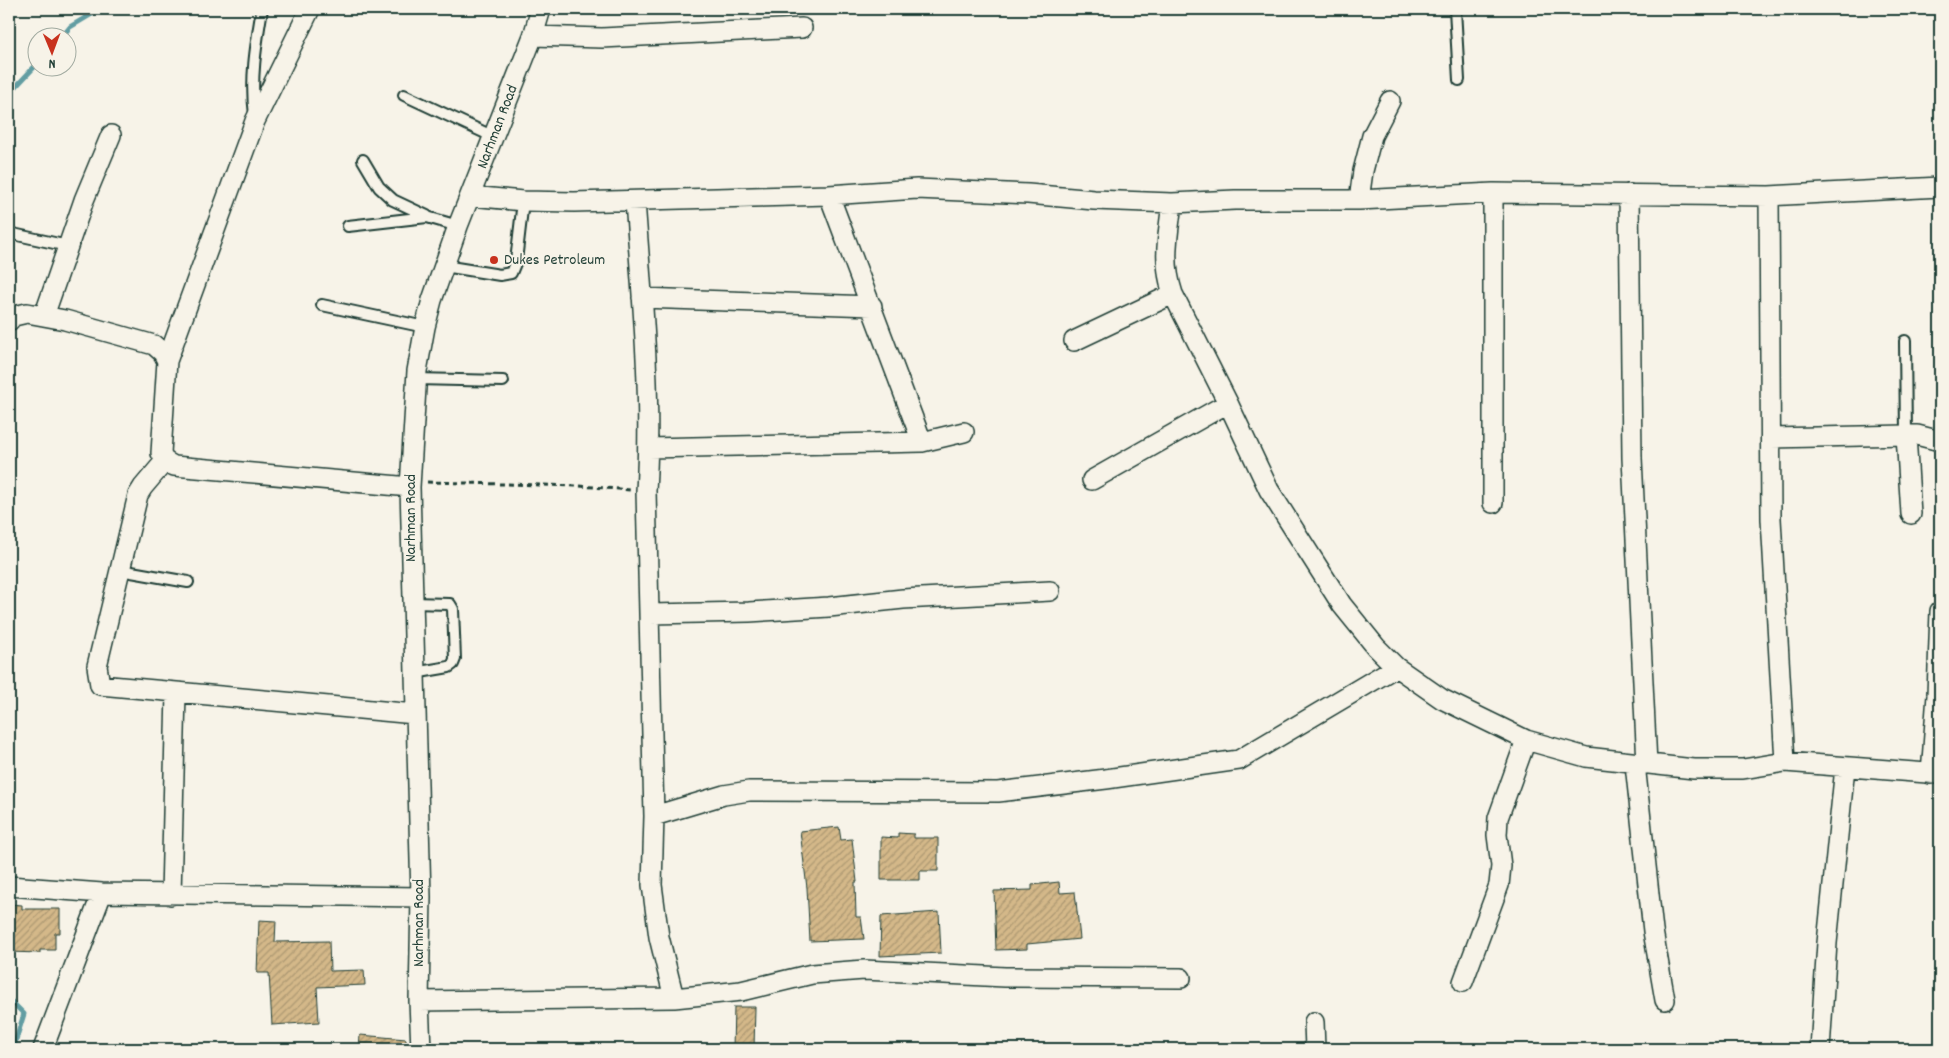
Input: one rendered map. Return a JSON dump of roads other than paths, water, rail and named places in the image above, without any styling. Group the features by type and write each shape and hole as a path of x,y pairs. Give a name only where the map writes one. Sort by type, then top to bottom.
{"street":[{"path":"310,9 255,121 167,361 160,453 165,461 174,466 410,484"},
{"name":"Narhman Road","path":"421,1049 419,1000 420,898 410,484 416,379 425,327 444,266 533,36 541,9"},
{"path":"533,36 612,38 802,28"},
{"path":"1359,200 1363,171 1372,136 1390,101"},
{"path":"44,316 84,200 111,135"},
{"path":"471,196 523,201 635,201 830,195 917,189 1172,203 1235,200 1359,200 1494,193 1769,196 1940,188"},
{"path":"1493,503 1494,193"},
{"path":"1629,194 1632,458 1641,764 1653,931 1665,1000"},
{"path":"830,195 922,442"},
{"path":"1769,196 1771,519 1785,762"},
{"path":"635,201 649,448 646,491 654,816 652,885 659,936 674,998"},
{"path":"1172,203 1166,257 1167,276 1173,294 1269,490 1342,605 1376,647 1396,667 1442,699 1526,740 1586,757 1694,769 1743,769 1785,762 1936,774 1940,611"},
{"path":"1074,340 1173,294"},
{"path":"642,298 872,306"},
{"path":"9,321 14,316 27,312 66,320 154,345 163,353 167,361"},
{"path":"1092,480 1228,403"},
{"path":"649,448 922,442 964,432"},
{"path":"1906,435 1911,514"},
{"path":"1771,438 1917,435 1940,441"},
{"path":"165,461 138,495 98,666 100,685 415,714"},
{"path":"650,614 749,612 1050,591"},
{"path":"654,816 724,795 749,791 998,792 1239,760 1396,667"},
{"path":"171,895 176,693"},
{"path":"1463,982 1499,885 1501,866 1498,818 1526,740"},
{"path":"1820,1049 1827,943 1845,767"},
{"path":"9,886 102,893 420,898"},
{"path":"43,1049 102,893"},
{"path":"419,1000 674,998 742,990 812,974 864,970 1005,977 1182,978"},
{"path":"1314,1022 1315,1049"}],"lane":[{"path":"255,121 252,94 253,63 262,9"},
{"path":"1455,9 1460,80"},
{"path":"404,95 494,137"},
{"path":"363,160 379,187 394,200 428,217 458,226"},
{"path":"444,266 500,275 511,273 516,261 523,201"},
{"path":"348,226 428,217"},
{"path":"14,234 68,246"},
{"path":"322,305 425,327"},
{"path":"1905,341 1906,435"},
{"path":"416,379 503,381"},
{"path":"120,570 188,582"},
{"path":"412,603 450,604 452,609 455,658 454,664 449,667 414,673"}],"waterway":[{"path":"69,28 100,9"},
{"path":"9,94 28,74"},
{"path":"9,999 24,1014 13,1049"}],"place":[{"name":"Dukes Petroleum","path":"494,260"}]}
